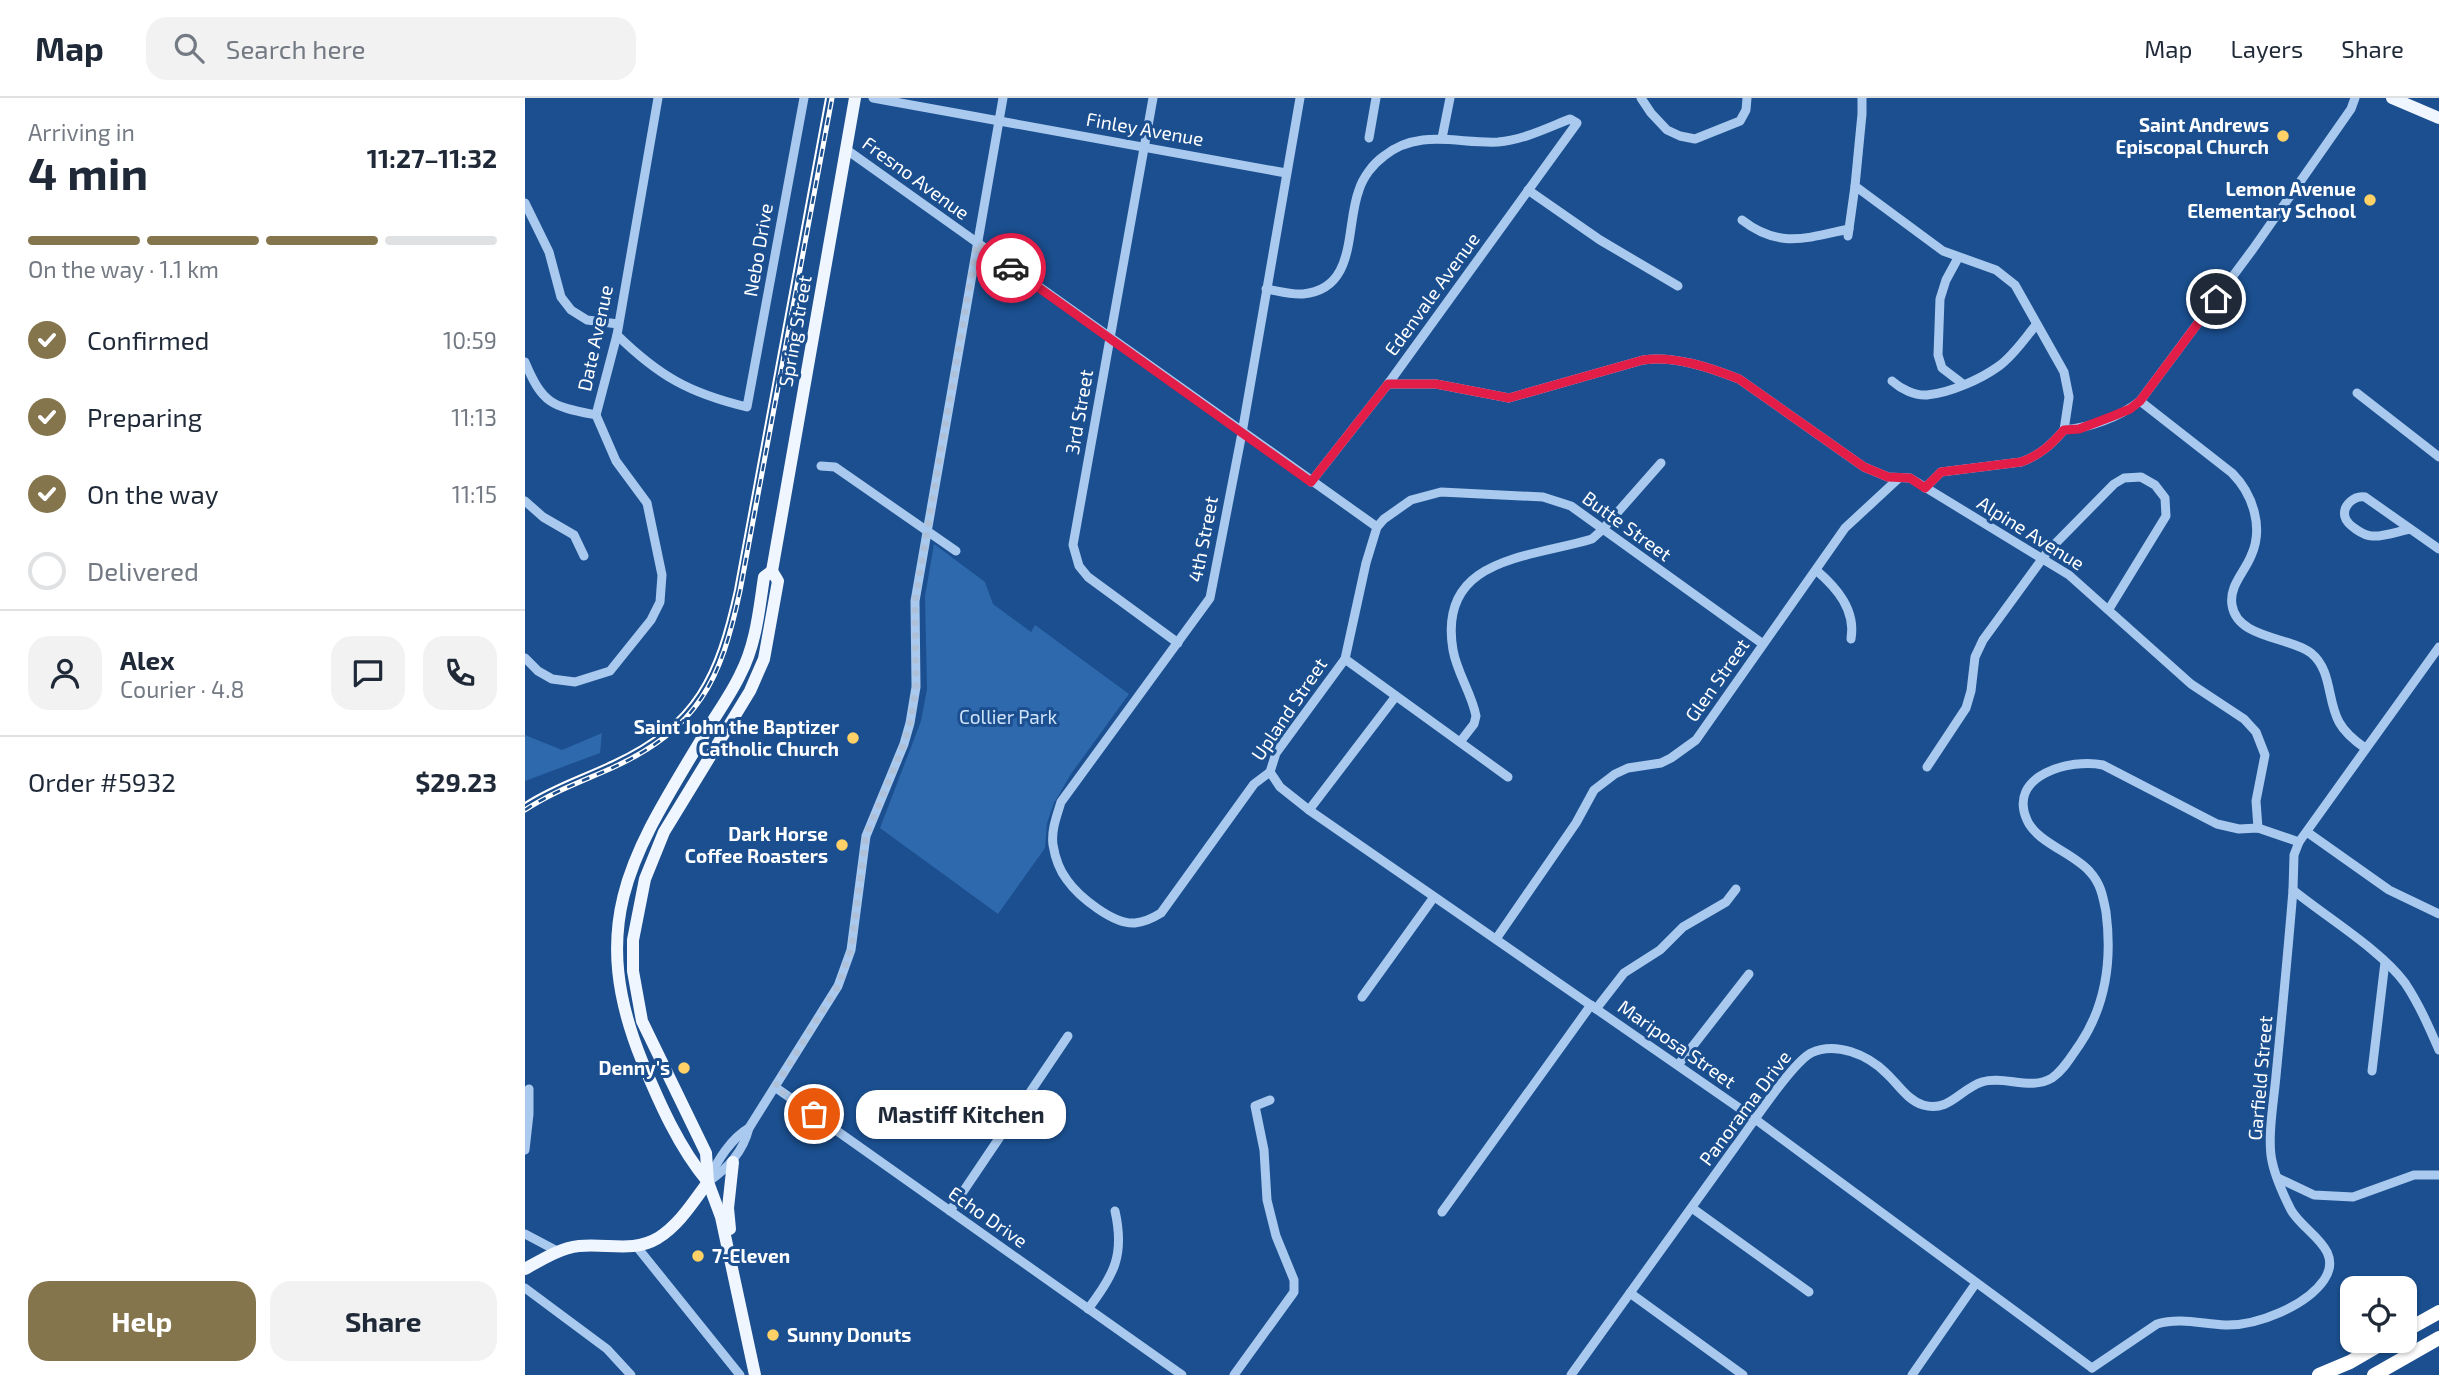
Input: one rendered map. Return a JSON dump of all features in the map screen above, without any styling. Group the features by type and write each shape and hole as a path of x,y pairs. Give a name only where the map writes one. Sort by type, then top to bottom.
{"highway":[{"path":"2417,1324 2439,1312"},
{"path":"2374,1375 2439,1338"},
{"path":"2319,1375 2366,1353"}],"main road":[{"name":"Spring Street","path":"708,1182 692,1163 629,1030 620,988 617,956 618,914 638,850 656,814 741,674 757,625 764,577 772,570 855,98"},
{"path":"2392,98 2435,115"},
{"name":"Spring Street","path":"755,1375 721,1217 708,1182 706,1153 642,1021 633,971 633,940 645,879 669,822 750,691 764,659 778,580 772,570"},
{"path":"640,1057 657,1052"},
{"path":"726,1240 730,1229 728,1208 733,1162"},
{"path":"525,1269 576,1246 637,1247 656,1239 670,1230 708,1182"}],"street":[{"name":"Date Avenue","path":"525,658 538,671 552,679 575,682 610,671 651,620 660,602 662,575 647,503 616,461 596,415 617,335 658,98"},
{"name":"Nebo Drive","path":"617,335 661,373 690,390 747,407 804,98"},
{"name":"Finley Avenue","path":"873,98 1286,173"},
{"path":"708,1182 733,1162 746,1142 749,1128 838,986 851,950 865,839 910,723 916,687 915,601 1003,98"},
{"name":"3rd Street","path":"1153,98 1073,545 1079,566 1088,577 1178,643"},
{"name":"4th Street","path":"1112,918 1075,890 1067,880 1060,868 1053,843 1054,823 1061,802 1210,598 1242,433 1300,98"},
{"path":"1369,138 1376,98"},
{"path":"1266,289 1303,294 1322,289 1333,281 1345,262 1359,190 1371,168 1386,154 1413,141 1431,137 1442,138 1450,98"},
{"path":"1641,98 1667,130 1695,139 1740,121 1746,110 1747,98"},
{"path":"1742,220 1761,233 1785,240 1848,233 1855,186 1862,98"},
{"path":"2064,430 2079,429 2130,409 2140,401 2253,249 2351,109 2355,98"},
{"name":"Edenvale Avenue","path":"1311,482 1388,384 1577,123 1570,119 1530,135 1501,142 1442,138"},
{"name":"Fresno Avenue","path":"847,150 1377,527"},
{"path":"1855,186 1943,251 1996,270 2011,280 2019,289 2067,379 2069,397 2064,430 2048,448 2021,462 1941,472 1925,488"},
{"path":"1528,190 1600,240 1678,286"},
{"path":"525,203 549,252 561,297 571,310 587,320 618,324"},
{"path":"1958,258 1946,280 1940,299 1938,355 1942,368 1963,384"},
{"path":"1892,381 1916,394 1927,395 1963,384 2001,365 2036,325"},
{"name":"Alpine Avenue","path":"1388,384 1436,384 1509,398 1643,360 1664,359 1727,372 1864,467 1888,477 1910,478 2070,575 2191,684 2244,719 2256,733 2265,755 2256,801 2258,828"},
{"path":"525,362 537,389 549,400 564,409 596,415"},
{"path":"2357,393 2439,457"},
{"path":"2140,401 2244,485 2257,533 2252,555 2233,588 2232,607 2243,624 2253,631 2310,652 2321,662 2339,722 2351,738 2365,748"},
{"path":"1460,742 1474,724 1476,716 1453,651 1451,617 1462,589 1502,562 1592,538 1661,463"},
{"path":"821,466 835,467 956,551"},
{"path":"1927,767 1966,708 1975,657 1983,639 2043,559 2119,481 2135,477 2151,482 2165,498 2166,516 2109,609"},
{"name":"Glen Street","path":"1496,939 1576,823 1594,790 1628,768 1661,763 1696,740 1845,528 1899,478"},
{"name":"Butte Street","path":"1377,527 1392,512 1411,500 1431,494 1451,491 1553,499 1571,506 1763,644"},
{"path":"2410,529 2375,537 2367,536 2347,522 2345,509 2354,499 2365,497 2439,549"},
{"path":"525,502 574,535 584,556"},
{"name":"Upland Street","path":"1112,918 1134,923 1161,913 1254,784 1270,772 1276,753 1345,659 1366,563 1377,527"},
{"path":"1816,570 1843,598 1853,628 1851,639"},
{"name":"Garfield Street","path":"2092,1371 2157,1324 2177,1320 2245,1324 2292,1307 2325,1279 2329,1266 2328,1252 2292,1212 2271,1159 2294,855 2299,842 2439,647"},
{"path":"1345,659 1508,777"},
{"path":"1309,810 1396,695"},
{"name":"Panorama Drive","path":"1571,1375 1755,1119 1800,1062 1811,1053 1823,1049 1841,1050 1866,1058 1882,1069 1912,1100 1932,1107 1943,1106 1984,1081 2033,1083 2047,1080 2054,1077 2068,1062 2090,1026 2102,996 2109,957 2108,927 2103,894 2095,878 2079,862 2034,831 2025,816 2027,792 2037,778 2047,771 2085,764 2103,765 2217,824 2258,828"},
{"name":"Mariposa Street","path":"1270,772 1280,787 1309,810 1755,1119 2092,1371"},
{"path":"2258,828 2299,842"},
{"path":"2307,832 2389,890 2439,914"},
{"path":"1442,1212 1594,1007 1624,973 1660,950 1683,927 1725,902 1736,889"},
{"path":"2293,890 2385,962 2404,982 2425,1018 2439,1050"},
{"path":"1362,997 1434,897"},
{"path":"2372,1071 2385,962"},
{"path":"1678,1065 1749,974"},
{"path":"950,1212 1068,1036"},
{"name":"Echo Drive","path":"775,1087 1182,1375"},
{"path":"525,1150 529,1089"},
{"path":"1234,1375 1294,1292 1294,1280 1276,1236 1267,1200 1264,1150 1255,1106 1270,1100"},
{"path":"708,1182 717,1160 740,1133 749,1128"},
{"path":"2278,1178 2314,1195 2353,1197 2414,1175 2439,1175"},
{"path":"1692,1208 1809,1292"},
{"path":"1088,1309 1109,1280 1118,1257 1120,1231 1115,1211"},
{"path":"525,1234 559,1252"},
{"path":"637,1247 740,1375"},
{"path":"1912,1375 1976,1283"},
{"path":"525,1288 607,1349 631,1375"},
{"path":"1630,1293 1743,1375"}],"green space":[{"name":"Collier Park","path":"934,544 985,582 993,604 1031,632 1035,625 1129,694 1071,774 1054,803 1047,823 1045,848 998,914 880,828 921,721 927,689 925,596"},
{"path":"602,733 600,753 525,781 525,735 562,750"}],"tram line":[{"path":"525,803 557,785 613,761 664,730 698,693 710,671 720,647 735,590 826,98"}],"railway":[{"path":"525,810 557,792 642,753 666,736 686,718 714,676 733,623 740,591 832,98"}],"way so far":[{"path":"814,1114 775,1087 838,986 851,950 856,924 862,852 866,836 910,723 916,687 915,601 977,243 1011,268"}],"place":[{"name":"Saint Andrews Episcopal Church","path":"2283,136"},
{"name":"Lemon Avenue Elementary School","path":"2370,200"},
{"name":"Saint John the Baptizer Catholic Church","path":"853,738"},
{"name":"Dark Horse Coffee Roasters","path":"842,845"},
{"name":"Denny's","path":"684,1068"},
{"name":"Mastiff Kitchen","path":"814,1114"},
{"name":"7-Eleven","path":"698,1256"},
{"name":"Sunny Donuts","path":"773,1335"}],"route":[{"path":"1011,268 1311,482 1388,384 1436,384 1509,398 1643,360 1664,359 1727,372 1864,467 1888,477 1910,478 1925,488 1941,472 2031,459 2048,448 2064,430 2079,429 2130,409 2147,393 2216,299"}]}
